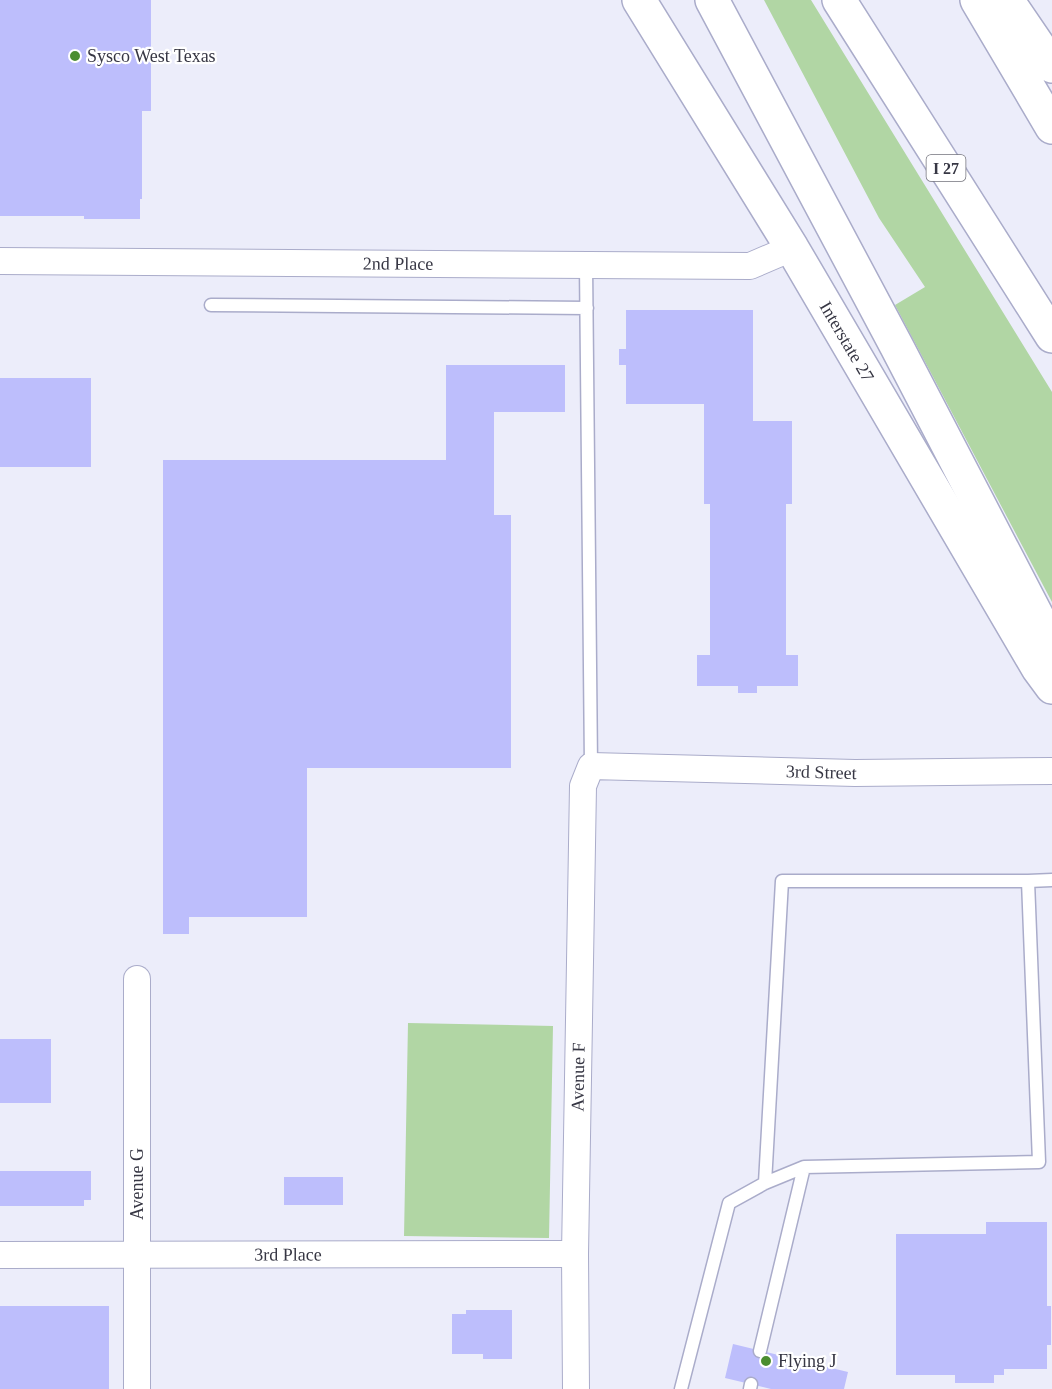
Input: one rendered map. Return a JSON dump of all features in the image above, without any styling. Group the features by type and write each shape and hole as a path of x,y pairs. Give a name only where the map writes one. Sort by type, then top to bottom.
{"main road":[{"name":"Interstate 27","path":"639,0 792,248 1038,668 1052,687"},
{"path":"712,0 903,358 1052,645"},
{"name":"I 27","path":"839,0 1052,336"},
{"path":"976,0 1052,127"},
{"path":"1007,0 1052,66"}],"street":[{"name":"2nd Place","path":"0,261 750,266 792,248"},
{"name":"3rd Street","path":"591,766 855,773 1052,771"},
{"name":"Avenue F","path":"576,1389 575,1254 583,786 591,766"},
{"name":"Avenue G","path":"137,979 137,1389"},
{"name":"3rd Place","path":"0,1255 575,1254"}],"lane":[{"path":"586,265 591,766"},
{"path":"211,305 587,308"},
{"path":"765,1183 782,880 1052,880"},
{"path":"681,1389 729,1203 765,1183 804,1167 1039,1162 1029,880"},
{"path":"760,1351 804,1167"}],"green space":[{"path":"764,0 811,0 1052,392 1052,602 895,305 925,287 879,218"},
{"path":"408,1023 553,1026 549,1238 404,1236"}],"building":[{"name":"Sysco West Texas","path":"0,0 151,0 151,111 142,111 140,219 0,216"},
{"path":"626,310 753,310 753,421 792,421 792,504 786,504 786,655 798,655 798,686 757,686 757,693 738,693 738,686 697,686 697,655 710,655 710,504 704,504 704,404 626,404 626,365 619,365 619,349 626,349"},
{"path":"446,365 565,365 565,412 494,412 494,515 511,515 511,768 307,768 307,917 189,917 189,934 163,934 163,460 446,460"},
{"path":"0,378 91,378 91,467 0,467"},
{"path":"0,1039 51,1039 51,1103 0,1103"},
{"path":"0,1171 91,1171 91,1200 84,1200 84,1206 0,1206"},
{"path":"284,1177 343,1177 343,1205 284,1205"},
{"path":"986,1222 1047,1222 1047,1306 1051,1306 1051,1345 1047,1345 1047,1369 1004,1369 1004,1375 994,1375 994,1383 955,1383 955,1375 896,1375 896,1234 986,1234"},
{"path":"0,1306 109,1306 109,1389 0,1389"},
{"path":"466,1310 512,1310 512,1359 483,1359 483,1354 452,1354 452,1314 466,1314"},
{"name":"Flying J","path":"733,1344 848,1372 844,1389 771,1389 725,1378"}],"place":[{"name":"Sysco West Texas","path":"75,56"},
{"name":"Flying J","path":"766,1361"}]}
